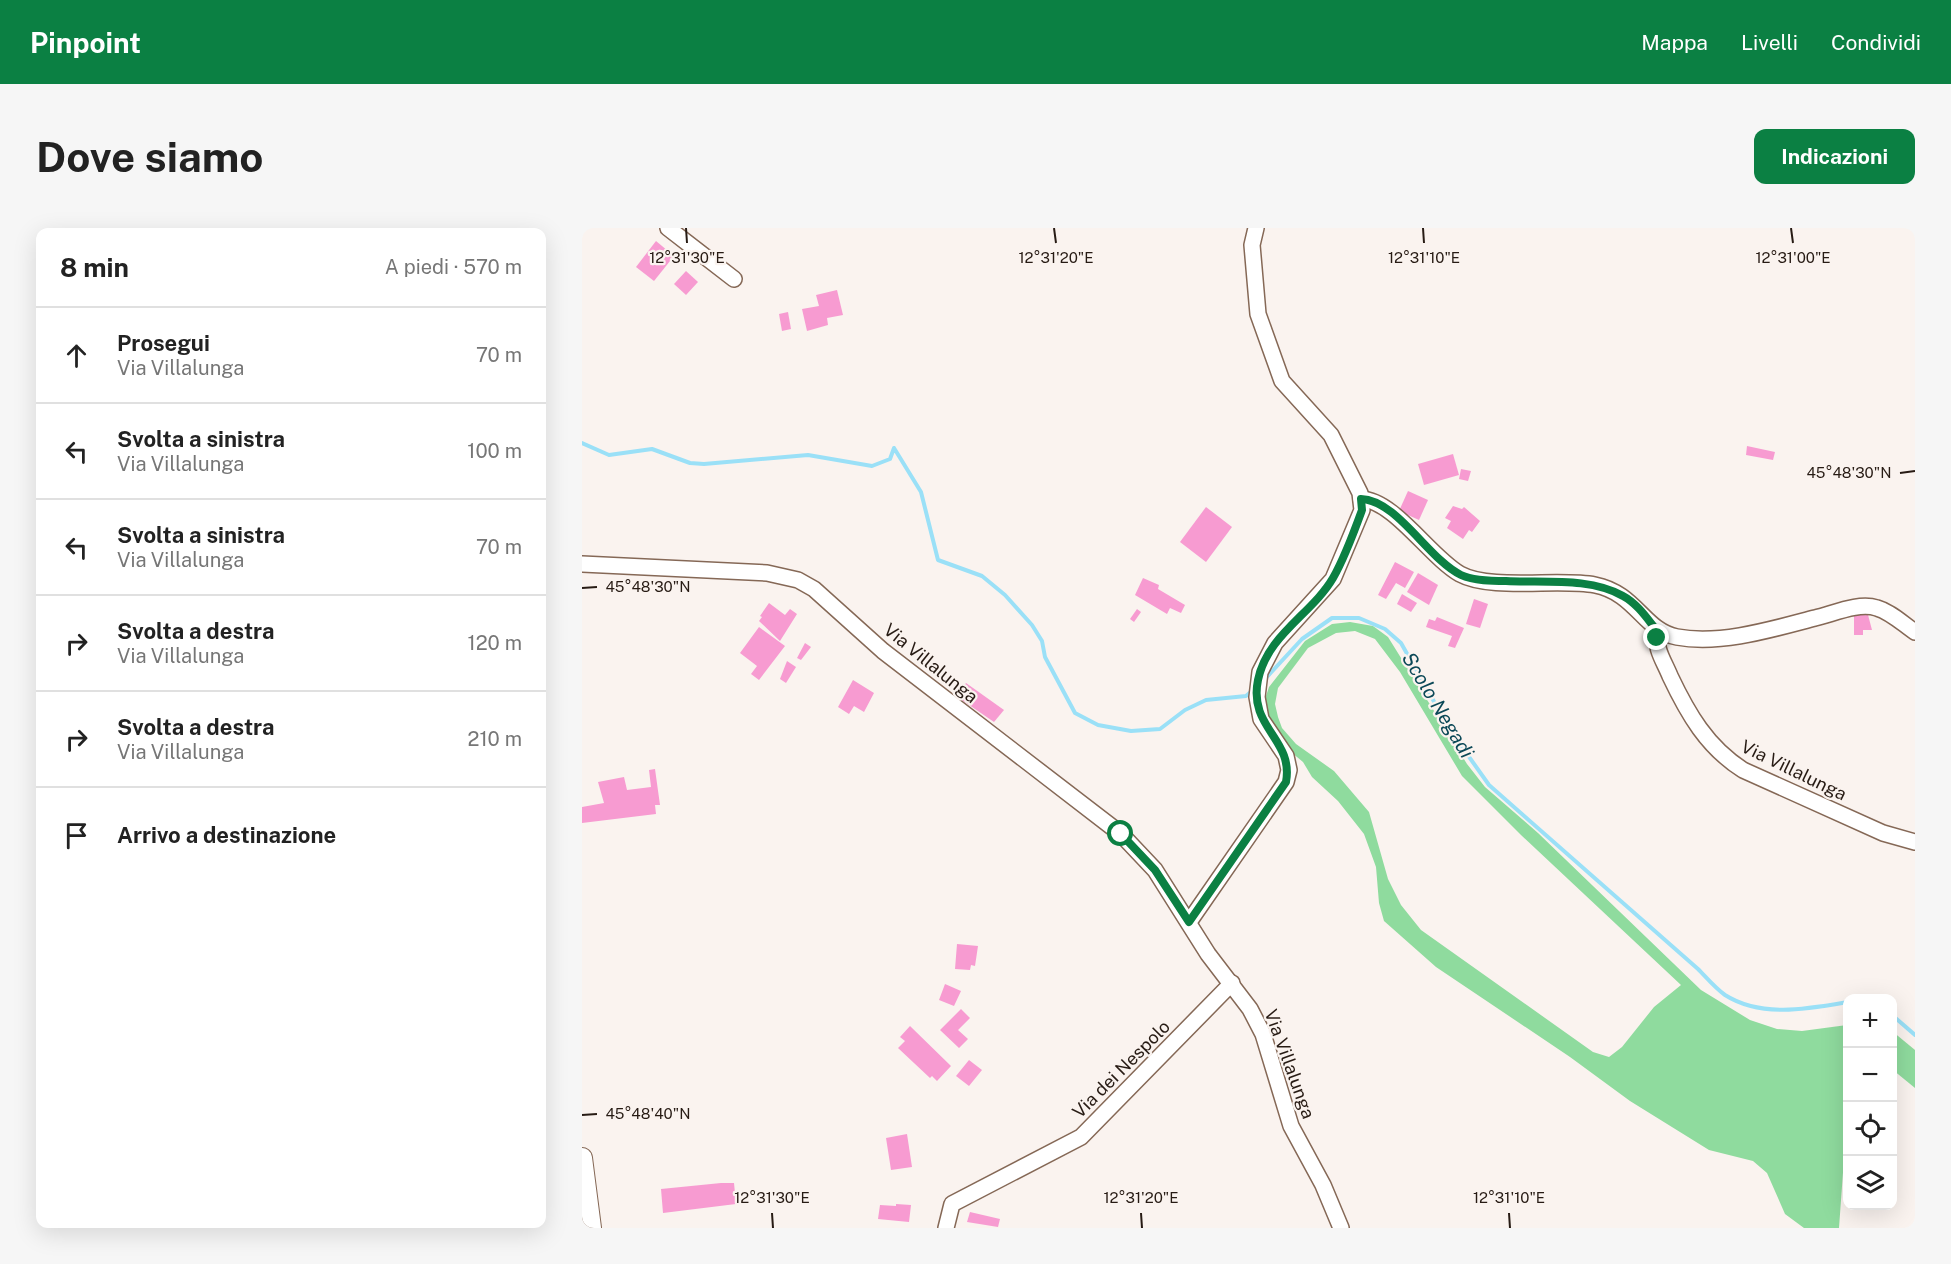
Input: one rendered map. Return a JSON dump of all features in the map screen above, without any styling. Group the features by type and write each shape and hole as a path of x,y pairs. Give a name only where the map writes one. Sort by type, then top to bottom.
{"main road":[{"path":"582,1158 591,1228"}],"street":[{"path":"668,228 735,279"},
{"path":"1189,922 1286,782 1289,770 1287,756 1261,719 1257,697 1260,672 1275,643 1333,579 1362,510 1361,499 1331,435 1282,381 1258,314 1252,245 1256,228"},
{"path":"1361,499 1369,499 1384,507 1446,565 1463,576 1492,581 1596,585 1624,596 1658,632 1677,637 1712,639 1783,627 1858,607 1876,607 1915,632"},
{"name":"Via Villalunga","path":"584,562 767,573 791,578 814,589 883,651 1121,834 1155,870 1208,954 1233,983 1263,1034 1291,1126 1323,1185 1341,1228"},
{"name":"Via Villalunga","path":"1658,632 1658,649 1690,717 1726,759 1743,770 1883,833 1915,842"},
{"name":"Via dei Nespolo","path":"946,1228 952,1204 1081,1137 1233,983"}],"green space":[{"path":"1350,622 1373,626 1388,637 1467,764 1485,787 1538,833 1701,990 1750,1020 1777,1029 1802,1031 1843,1026 1843,1172 1839,1228 1804,1228 1785,1214 1767,1173 1753,1161 1709,1150 1630,1101 1570,1057 1436,967 1384,921 1379,903 1376,867 1364,834 1338,801 1312,777 1303,762 1291,752 1270,722 1265,699 1269,687 1305,641 1332,624","holes":["1355,631 1375,639 1400,672 1462,776 1521,835 1681,985 1654,1007 1622,1047 1609,1057 1593,1052 1421,930 1401,905 1388,879 1369,812 1334,771 1296,744 1282,728 1275,704 1278,688 1308,648 1336,633"]},
{"path":"1897,1035 1915,1050 1915,1088 1897,1073"}],"building":[{"path":"656,241 674,256 654,281 636,267"},
{"path":"686,271 698,282 686,295 674,284"},
{"path":"837,290 843,315 827,318 828,325 807,331 802,309 819,306 816,295"},
{"path":"788,312 791,329 782,331 779,314"},
{"path":"1747,446 1775,452 1773,460 1746,455"},
{"path":"1453,454 1459,475 1424,485 1418,464"},
{"path":"1461,469 1471,471 1468,481 1459,479"},
{"path":"1408,491 1428,500 1419,520 1399,511"},
{"path":"1453,506 1462,509 1464,507 1480,521 1472,532 1469,530 1463,539 1447,528 1451,521 1445,518"},
{"path":"1206,507 1232,527 1206,562 1180,542"},
{"path":"1395,562 1414,572 1405,588 1396,583 1386,599 1378,595"},
{"path":"1418,573 1438,585 1429,605 1407,592"},
{"path":"1143,578 1159,585 1158,589 1185,605 1181,613 1170,608 1167,614 1135,595"},
{"path":"1402,594 1417,603 1411,612 1397,604"},
{"path":"1474,599 1488,604 1480,628 1466,624"},
{"path":"769,603 785,615 790,609 797,614 780,641 759,621"},
{"path":"1137,609 1141,612 1134,622 1130,619"},
{"path":"1867,611 1872,630 1863,630 1863,635 1854,635 1854,612"},
{"path":"1437,617 1464,628 1455,648 1448,646 1452,636 1426,627 1429,619 1435,621"},
{"path":"759,627 785,646 759,680 751,674 757,666 740,653"},
{"path":"805,643 811,647 801,660 797,658"},
{"path":"787,661 796,667 786,683 780,679"},
{"path":"853,680 874,693 864,712 854,706 849,714 838,707"},
{"path":"966,683 1004,710 994,722 956,696"},
{"path":"655,769 660,805 655,805 656,814 582,823 582,807 604,803 598,782 624,777 627,790 651,787 649,770"},
{"path":"957,944 978,946 975,966 971,965 970,970 955,969"},
{"path":"945,984 961,991 954,1006 939,1000"},
{"path":"961,1009 970,1018 958,1030 968,1039 959,1048 940,1030"},
{"path":"910,1026 951,1066 937,1081 932,1076 930,1078 898,1048 905,1041 900,1037"},
{"path":"969,1060 982,1070 969,1086 956,1076"},
{"path":"907,1134 912,1167 891,1170 886,1138"},
{"path":"734,1183 736,1204 663,1213 661,1189"},
{"path":"896,1204 911,1205 909,1222 878,1219 880,1205 896,1206"},
{"path":"970,1212 1000,1219 998,1227 967,1222"}],"waterway":[{"name":"Scolo Negadi","path":"582,443 609,455 652,449 690,463 704,464 808,455 872,466 890,459 894,448 921,492 938,560 982,576 1005,595 1032,625 1042,641 1045,657 1075,713 1098,725 1131,731 1160,729 1185,710 1206,700 1246,696 1253,690"},
{"name":"Scolo Negadi","path":"1265,679 1302,639 1332,618 1359,618 1385,629 1401,643 1450,730 1489,785 1698,969 1721,992 1739,1002 1769,1009 1801,1009 1843,1003"},
{"name":"Scolo Negadi","path":"1897,1019 1915,1035"}],"route":[{"path":"1121,834 1155,870 1189,922 1286,782 1289,770 1287,756 1261,719 1257,683 1275,643 1333,579 1362,510 1361,499 1369,499 1384,507 1446,565 1463,576 1492,581 1596,585 1624,596 1638,608 1658,632 1657,638"}]}
